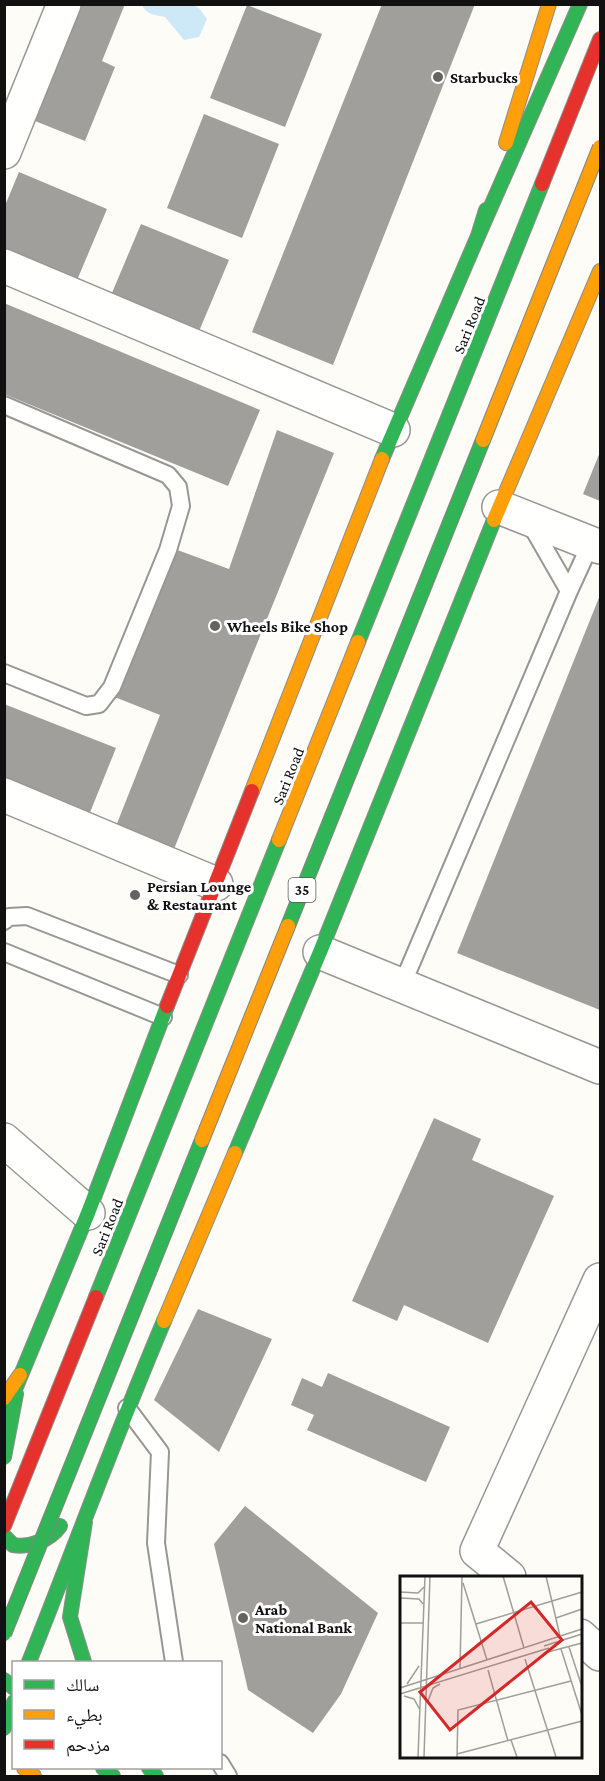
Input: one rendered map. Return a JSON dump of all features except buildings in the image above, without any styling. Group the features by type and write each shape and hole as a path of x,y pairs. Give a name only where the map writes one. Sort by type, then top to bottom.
{"main road":[{"path":"478,236 549,4"},
{"path":"4,1416 88,1213 393,430 580,4"},
{"name":"Sari Road","path":"4,1526 600,39"},
{"name":"35","path":"4,1634 600,147"},
{"path":"29,1661 85,1522 127,1408 320,952 513,513 600,261"},
{"path":"588,297 600,271"},
{"path":"4,1398 20,1375"},
{"path":"4,1457 20,1375"},
{"path":"80,1492 127,1408"},
{"path":"4,1536 9,1543 16,1546 38,1542 56,1533 68,1513"},
{"path":"84,1661 70,1617 85,1522"},
{"path":"4,1728 12,1707"}],"street":[{"path":"4,153 64,4"},
{"path":"4,266 393,430"},
{"path":"513,513 596,545"},
{"path":"4,795 216,885"},
{"path":"320,952 600,1067"},
{"path":"4,1140 88,1213"},
{"path":"508,1576 477,1551 600,1280"},
{"path":"581,1638 600,1653"}],"lane":[{"path":"4,674 86,706 99,704 117,676 168,550 181,506 178,487 168,476 5,407"},
{"path":"513,513 569,591"},
{"path":"402,985 569,591 596,545"},
{"path":"4,921 9,917 27,916 179,975"},
{"path":"4,952 163,1017"},
{"path":"127,1408 160,1452 156,1543 174,1661"}],"water":[{"path":"142,5 193,5 199,8 207,19 199,37 184,40 165,17 149,13"}],"traffic: fast":[{"path":"478,236 580,4"},
{"path":"358,642 542,184"},
{"path":"382,459 478,236 486,210"},
{"path":"288,926 483,440"},
{"path":"235,1153 320,952 494,520"},
{"path":"96,1297 279,840"},
{"path":"4,1416 88,1213 167,1006"},
{"path":"4,1634 202,1140"},
{"path":"29,1661 164,1321"},
{"path":"4,1457 16,1394"},
{"path":"84,1661 70,1617 85,1522"},
{"path":"4,1536 13,1545 33,1544 45,1539 60,1526"},
{"path":"4,1680 12,1686"},
{"path":"4,1728 12,1707"},
{"path":"104,1769 113,1776"},
{"path":"150,1769 156,1776"}],"traffic: slow":[{"path":"506,143 549,4"},
{"path":"483,440 600,147"},
{"path":"494,520 600,271"},
{"path":"252,791 382,459"},
{"path":"279,840 358,642"},
{"path":"202,1140 288,926"},
{"path":"164,1321 235,1153"},
{"path":"4,1398 20,1375"},
{"path":"25,1769 34,1776"}],"traffic: jam":[{"path":"542,184 600,39"},
{"path":"167,1006 252,791"},
{"path":"4,1526 96,1297"}],"place":[{"name":"Starbucks","path":"438,77"},
{"name":"Wheels Bike Shop","path":"215,626"},
{"name":"Persian Lounge & Restaurant","path":"135,895"},
{"name":"Arab National Bank","path":"243,1618"}]}
